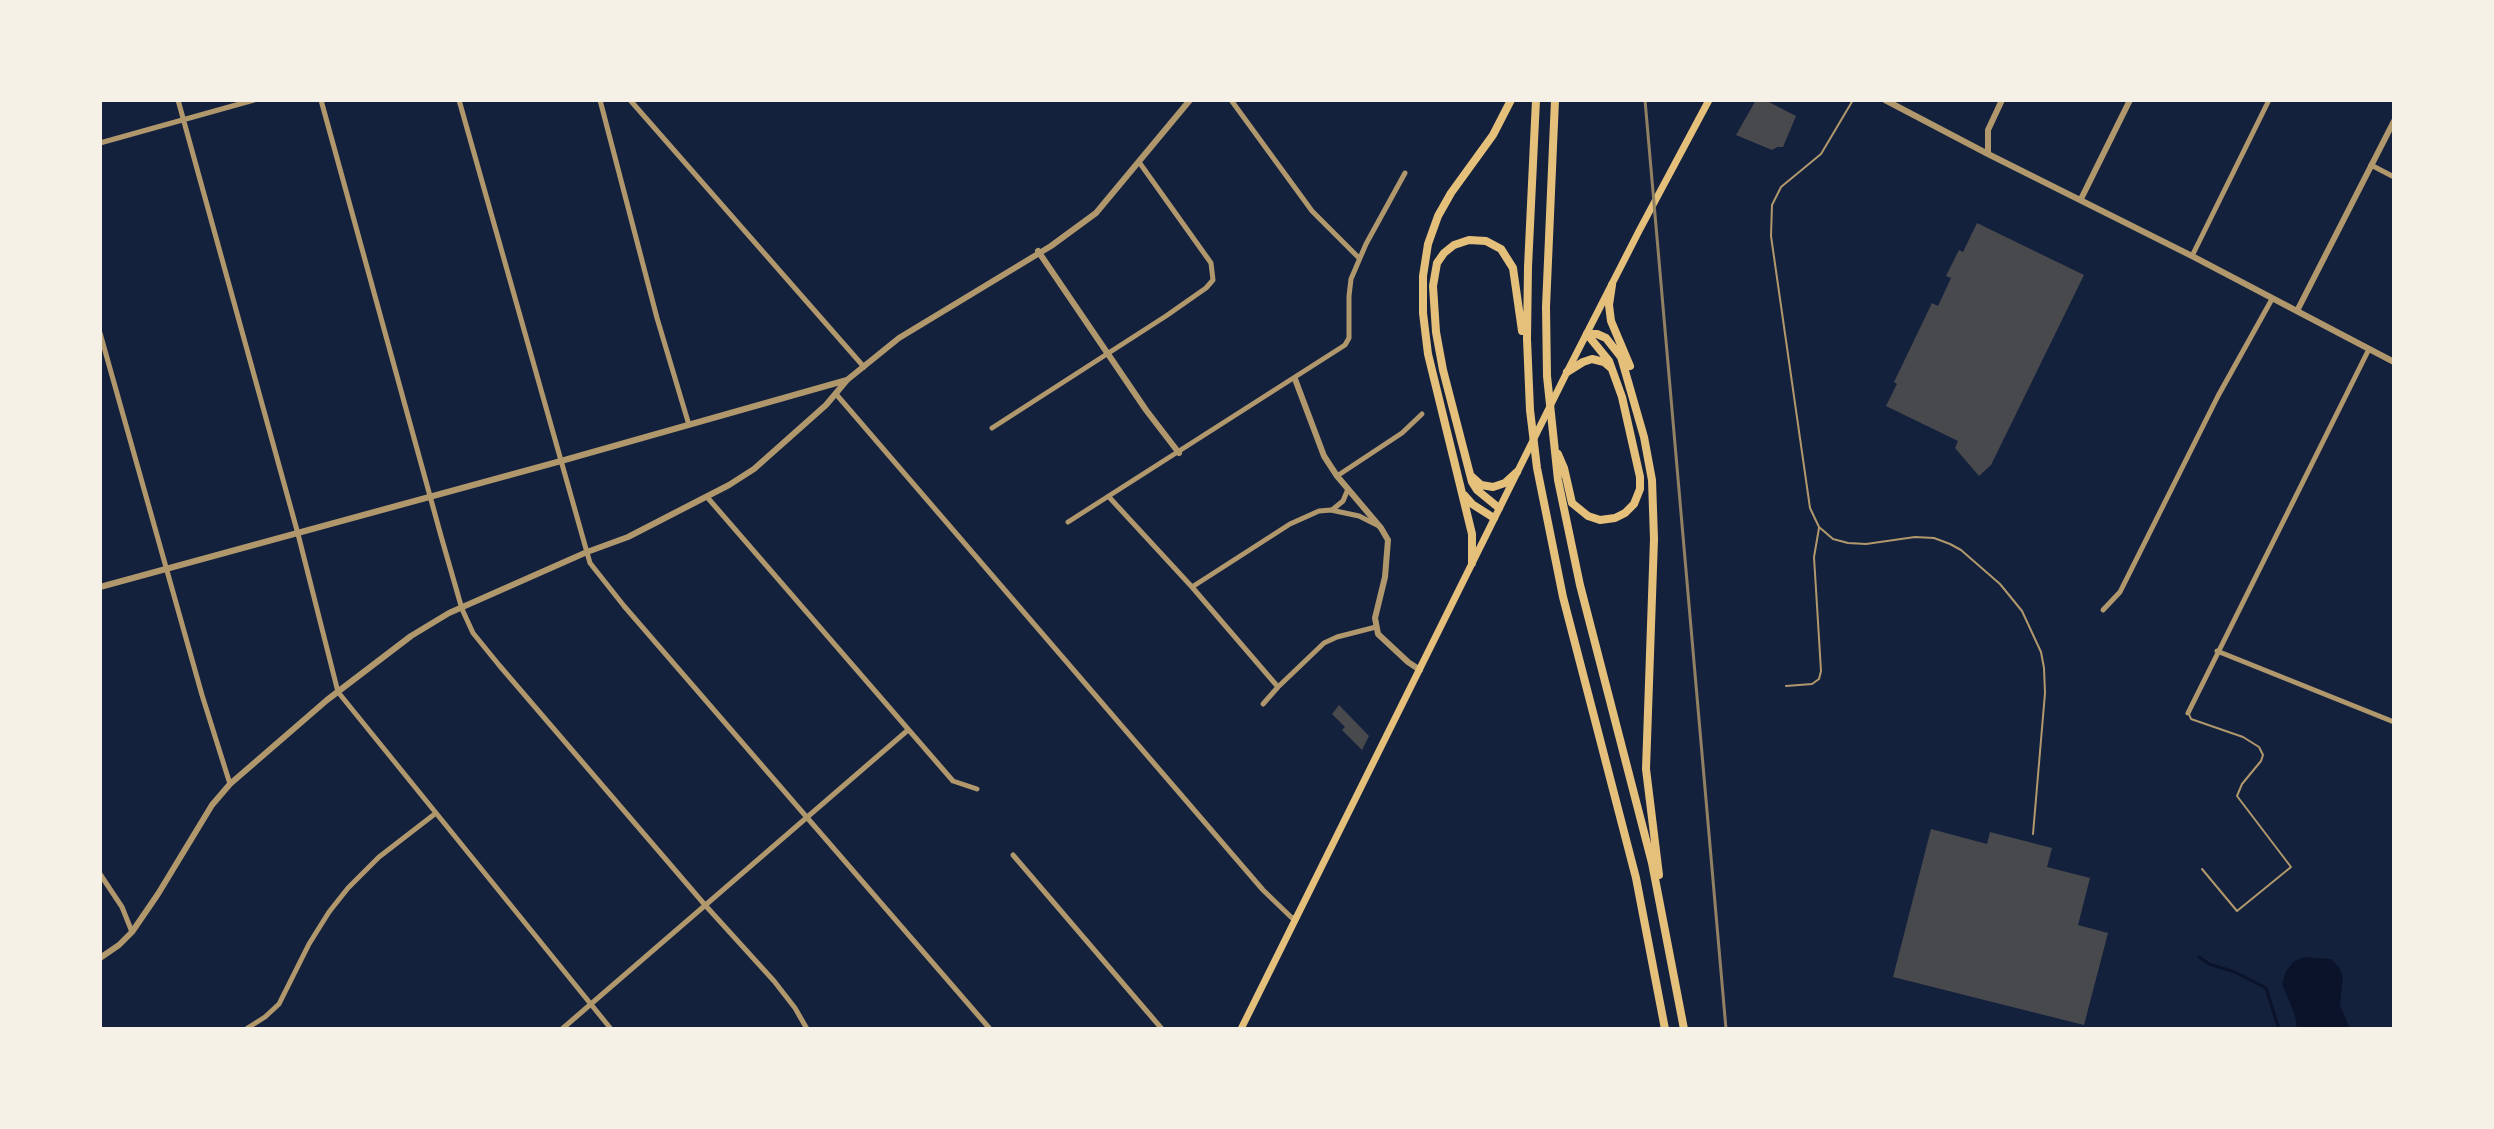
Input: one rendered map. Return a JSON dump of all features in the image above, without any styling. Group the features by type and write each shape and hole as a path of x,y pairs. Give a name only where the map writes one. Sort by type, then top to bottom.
{"highway":[{"path":"1472,563 1472,534 1427,343 1423,293 1425,259 1444,204 1485,147 1511,100"},
{"path":"1536,100 1527,279 1528,376 1537,468 1563,597 1636,878 1665,1029"},
{"path":"1555,100 1546,271 1547,376 1553,441 1572,550 1643,828 1673,968"},
{"path":"1499,508 1477,490 1467,468 1443,370 1434,312 1435,270 1444,253 1454,245 1469,240 1486,241 1501,249 1511,261 1528,376"},
{"path":"1612,285 1609,305 1611,321 1628,360 1638,415"},
{"path":"1553,441 1564,468 1572,503 1582,512 1600,520 1615,518 1630,509 1639,494 1639,469 1615,375 1606,356 1587,334"},
{"path":"1587,334 1601,335 1616,349 1625,369 1648,458 1654,506 1646,769 1684,1029"},
{"path":"1567,372 1583,362 1596,360 1607,364 1615,375"},
{"path":"1467,468 1476,481 1489,487 1501,485 1517,472"},
{"path":"1459,483 1468,501 1494,518"}],"main road":[{"path":"1241,1029 1567,372 1709,100"}],"street":[{"path":"178,100 298,534 338,692 611,1029"},
{"path":"100,143 254,100"},
{"path":"321,100 462,609 473,633 705,905 774,981 807,1029"},
{"path":"459,100 590,563 990,1029"},
{"path":"600,100 657,318 689,425"},
{"path":"630,100 864,367"},
{"path":"100,958 132,932 204,817 230,784 338,692 411,636 449,613 628,537 707,497 763,462 847,380 899,338 1038,251 1051,246 1096,213 1190,100"},
{"path":"1231,100 1312,211 1359,258"},
{"path":"1885,100 2394,362"},
{"path":"1988,154 1988,130 2002,100"},
{"path":"2081,199 2130,100"},
{"path":"2192,256 2269,100"},
{"path":"2297,311 2394,121"},
{"path":"992,428 1108,355 1213,280 1211,263 1139,162"},
{"path":"2370,165 2394,177"},
{"path":"1068,522 1345,345 1349,338 1351,279 1359,258 1405,173"},
{"path":"1038,251 1146,410 1179,453"},
{"path":"2103,610 2120,592 2218,396 2272,299"},
{"path":"100,333 230,784"},
{"path":"2188,713 2369,349"},
{"path":"1295,379 1324,456 1388,540 1389,554 1375,618 1376,627 1382,640 1420,670"},
{"path":"100,587 847,380"},
{"path":"836,394 1263,890 1292,918 1297,917"},
{"path":"1337,476 1392,440 1422,414"},
{"path":"1331,510 1343,501 1348,489"},
{"path":"707,497 953,781 977,789"},
{"path":"1109,497 1278,687"},
{"path":"1192,587 1290,524 1319,511 1331,510 1359,516 1381,528"},
{"path":"1263,704 1324,643 1376,627"},
{"path":"2217,651 2394,722"},
{"path":"562,1029 908,730"},
{"path":"246,1029 279,1004 309,944 348,888 379,857 436,813"},
{"path":"1013,855 1162,1029"},
{"path":"100,874 116,894 132,932"}],"lane":[{"path":"1853,100 1821,154 1781,187 1772,205 1771,236 1810,508 1819,527 1833,539 1848,543 1866,544 1915,537 1934,538 1950,544 2000,584 2022,611 2041,652 2044,668 2043,724 2033,834"},
{"path":"1786,686 1812,684 1819,679 1821,671 1814,557 1819,527"},
{"path":"2188,713 2191,719 2243,737 2259,747 2263,755 2261,761 2242,784 2237,796 2291,867 2237,911 2202,869"}],"water":[{"path":"2305,957 2331,959 2339,967 2343,977 2340,1005 2350,1029 2297,1029 2295,1015 2282,984 2286,971 2294,961"}],"building":[{"path":"1756,100 1765,100 1796,116 1783,147 1772,150 1736,135"},
{"path":"1977,223 2084,275 1991,465 1979,476 1955,448 1958,441 1886,406 1897,384 1894,382 1932,303 1938,306 1951,278 1946,276 1959,250 1963,252"},
{"path":"1339,705 1369,736 1362,750 1342,730 1345,727 1332,714"},
{"path":"1931,829 1987,844 1990,832 2052,848 2047,867 2090,878 2078,925 2108,933 2084,1025 1893,977"}],"waterway":[{"path":"2199,957 2266,988 2279,1029"}],"railway":[{"path":"1645,100 1726,1029"}]}
